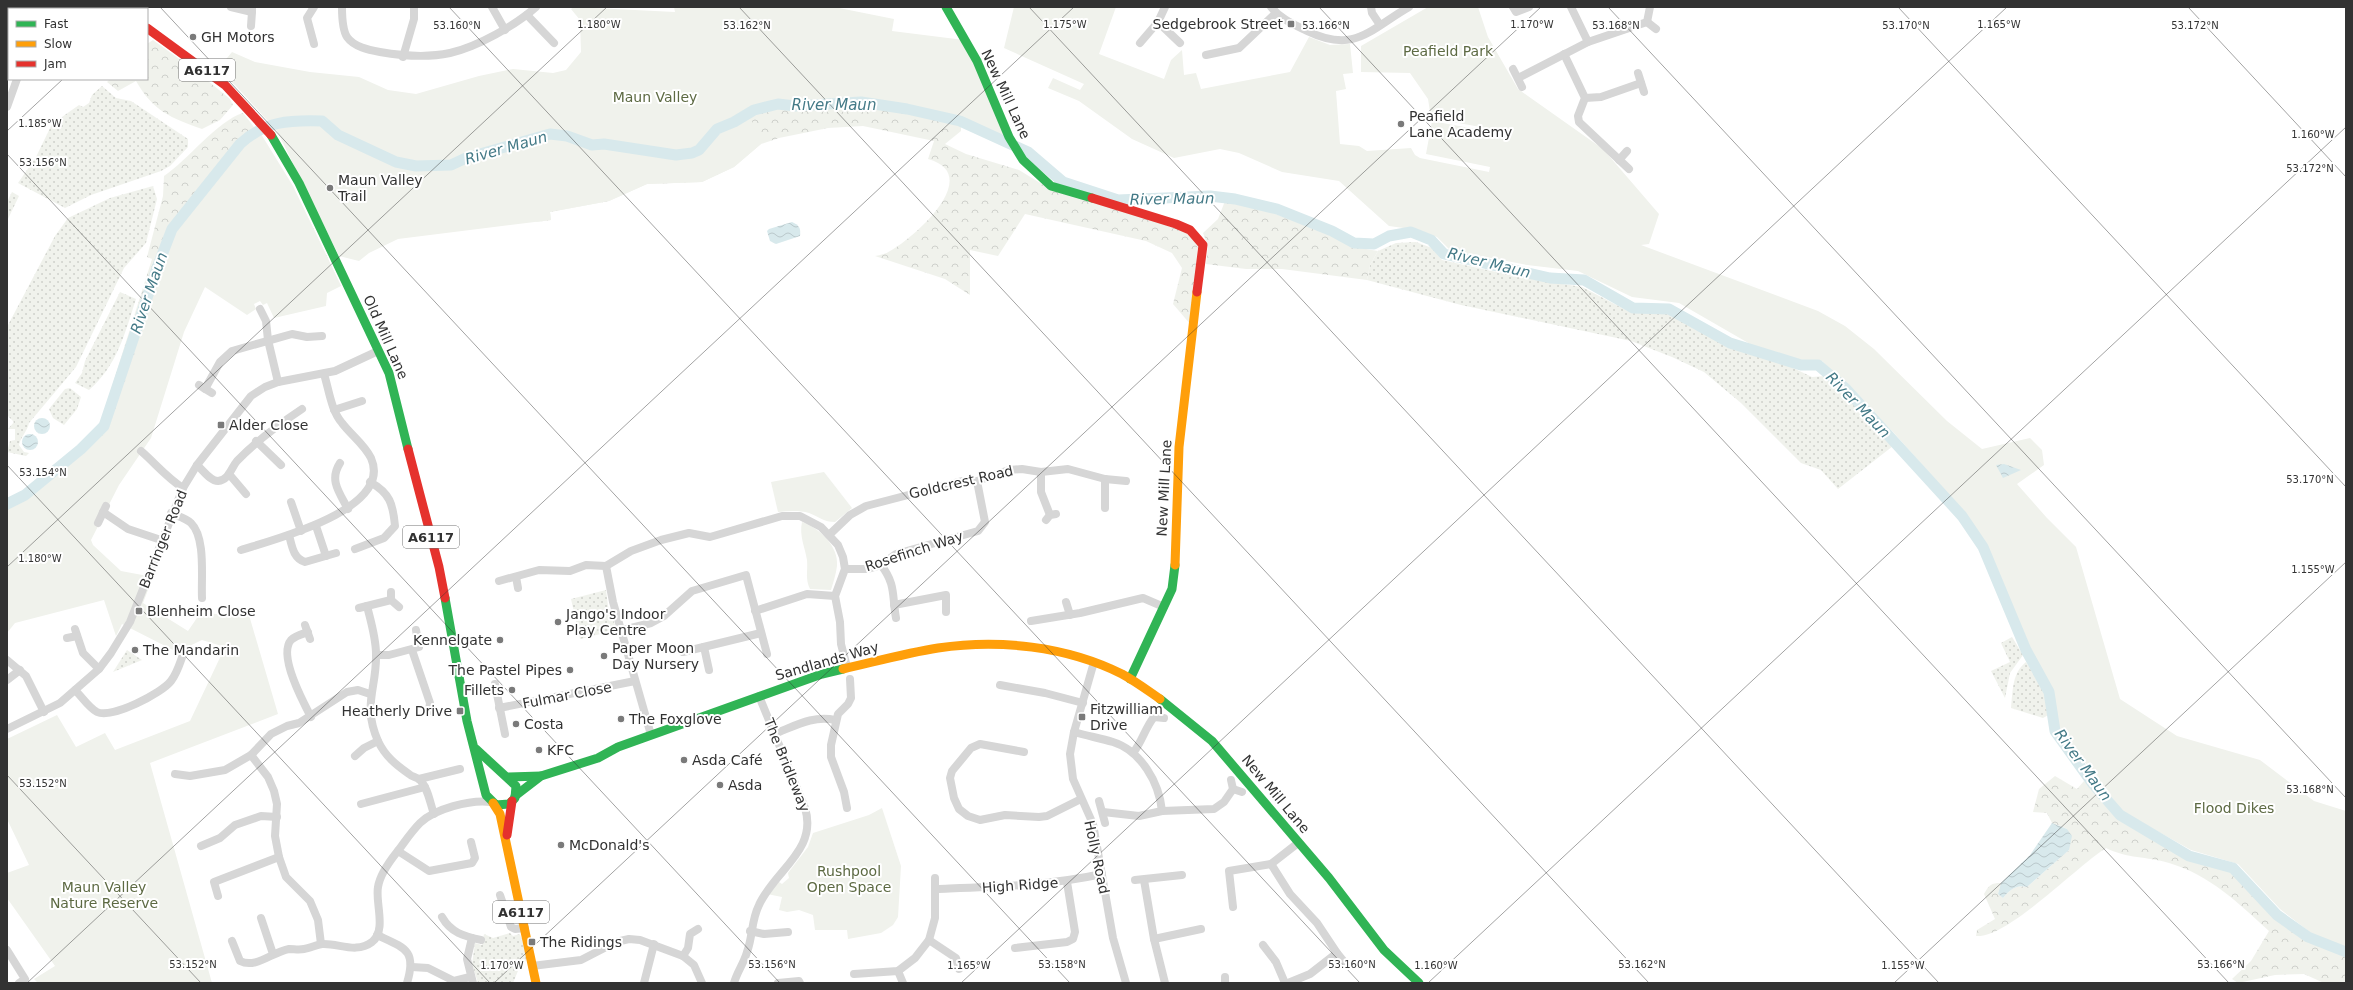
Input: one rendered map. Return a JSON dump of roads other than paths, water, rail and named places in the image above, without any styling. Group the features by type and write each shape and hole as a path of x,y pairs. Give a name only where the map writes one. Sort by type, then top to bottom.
{"street":[{"path":"231,7 252,10 251,26"},
{"path":"314,7 307,18 314,44"},
{"path":"342,7 343,24 348,37 357,45 367,50 403,56 451,53 505,30 536,7"},
{"path":"403,56 414,19 414,7"},
{"path":"492,7 505,30"},
{"name":"New Mill Lane","path":"946,7 976,61 1009,136 1023,160 1051,186 1176,224 1190,230 1203,245 1179,447 1175,574 1172,590 1130,679 1173,708 1212,741 1329,878 1384,950 1419,983"},
{"path":"1140,43 1158,22 1165,7"},
{"path":"1371,7 1372,13 1380,25"},
{"path":"1206,55 1240,48 1274,10 1297,26 1331,41 1342,41 1362,36 1409,7"},
{"path":"1514,10 1528,7"},
{"path":"1571,7 1588,42"},
{"path":"1647,22 1650,7"},
{"path":"527,15 554,43"},
{"path":"1158,22 1180,43"},
{"path":"1518,78 1588,42 1647,22"},
{"path":"1647,22 1656,28"},
{"name":"Old Mill Lane","path":"148,29 199,64 225,85 260,120 271,134 299,183 389,373 439,567 467,721 476,749 486,795 500,814 536,983"},
{"path":"1564,54 1585,98 1578,116 1579,122 1629,169"},
{"path":"1513,70 1522,87"},
{"path":"1638,73 1644,92"},
{"path":"7,107 18,80"},
{"path":"1585,98 1601,97 1641,83"},
{"path":"1619,160 1627,151"},
{"path":"260,309 266,321 268,340 278,382"},
{"path":"205,389 224,356 232,351 292,334 308,337 322,336"},
{"name":"Barringer Road","path":"7,729 44,712 75,690 99,669 124,633 182,488 197,465 251,396 265,387 278,382 324,374 378,351"},
{"path":"246,551 316,526 348,509 355,504 370,482 373,470 371,460 366,450 341,422 334,410 324,374"},
{"path":"334,410 362,401"},
{"path":"197,465 211,479 217,481 229,474 232,467 256,441 302,409"},
{"path":"256,441 281,465"},
{"path":"141,451 157,466 162,473 182,488"},
{"path":"340,462 334,472 334,481 348,509"},
{"name":"Goldcrest Road","path":"829,534 850,516 866,506 962,481 977,481 1009,470 1022,469 1041,472 1068,469 1105,479 1126,482"},
{"path":"1041,472 1040,492 1051,516"},
{"path":"229,474 246,494"},
{"path":"1105,479 1105,508"},
{"name":"Rosefinch Way","path":"844,569 868,569 881,565 896,554 978,531 985,522 977,481"},
{"path":"355,550 384,538 395,526 388,496 382,489 370,482"},
{"path":"291,502 301,531"},
{"path":"98,523 105,509 128,529 161,540"},
{"path":"171,513 189,521 197,530 201,541 199,593"},
{"path":"499,581 539,570 570,571 586,565 606,566 631,551 661,540 689,533 715,536 782,516 800,516 818,524 829,534 838,545 843,557 844,569 835,596 840,622 841,644 847,667"},
{"path":"316,526 326,556"},
{"path":"289,535 296,557 300,561 305,562 336,553"},
{"path":"881,565 890,577 894,588 896,618"},
{"path":"606,566 613,602 623,630 635,681 651,735"},
{"path":"623,630 651,623 664,616 692,591 746,575 767,654"},
{"path":"516,577 518,588"},
{"path":"755,611 807,594 835,596"},
{"path":"894,605 946,595 946,612"},
{"path":"399,607 391,596 363,607 375,641 376,655 370,694 370,716 378,741 388,758 411,776 419,779 452,775 460,768"},
{"path":"1032,621 1070,616 1143,598 1164,607"},
{"path":"1066,602 1070,616"},
{"path":"376,655 389,655 419,647 416,630"},
{"path":"67,638 76,632 84,653 99,669"},
{"path":"308,632 291,640 288,645 288,652 294,683 311,717"},
{"path":"683,652 761,633"},
{"name":"Sandlands Way","path":"541,776 598,758 618,747 759,696 847,667 923,650 974,644 1009,644 1049,650 1094,662 1130,679"},
{"path":"704,647 709,670"},
{"path":"412,650 430,703 429,711"},
{"path":"75,690 96,712 110,714 118,712 164,688 172,680 180,655"},
{"path":"7,660 26,676 44,712"},
{"name":"Holly Road","path":"1094,662 1074,732 1070,754 1072,773 1081,799 1093,824 1113,938 1126,983"},
{"path":"7,680 20,670"},
{"path":"847,808 831,757 830,745 835,720 851,698 850,680"},
{"name":"Fulmar Close","path":"500,708 635,681"},
{"path":"495,684 505,734"},
{"path":"1000,685 1045,693 1083,703"},
{"path":"179,777 220,772 239,764 251,756 271,734 311,717 347,692 358,690 370,694"},
{"name":"The Bridleway","path":"734,983 748,950 752,920 767,889 803,846 808,831 805,808 759,696"},
{"path":"1133,753 1142,742 1153,714 1164,718"},
{"path":"774,734 808,720 822,717 835,720"},
{"path":"1074,732 1114,742 1133,753 1146,768 1156,784 1162,811"},
{"path":"355,756 364,748 378,741"},
{"path":"1024,752 980,744 971,748 952,771 950,778 954,798 959,809 968,816 980,820 1005,815 1039,817 1047,816 1081,799"},
{"name":"Old Mill Lane","path":"476,749 490,765 516,785 506,842"},
{"path":"251,756 268,777 277,804 275,836 279,857 286,877 310,900 318,920 321,944"},
{"path":"474,800 485,788 491,778 506,776 541,776"},
{"path":"232,941 240,961 245,963 260,961 273,954 321,944 354,949 367,945 378,934 378,886 385,869 420,823 434,814 474,800 492,802 500,806 514,798 541,776"},
{"path":"419,779 425,787 434,814"},
{"path":"1230,780 1233,789"},
{"path":"361,804 425,787"},
{"path":"1103,812 1139,816 1162,811 1214,809 1224,802 1233,789"},
{"path":"1233,789 1242,792"},
{"path":"1099,801 1105,823"},
{"path":"204,842 220,838 235,825 262,816 277,817"},
{"path":"398,851 428,875 472,863 475,858 471,842"},
{"path":"1233,907 1229,871 1271,864 1298,843"},
{"path":"218,896 214,882 279,857"},
{"path":"1271,864 1290,894 1317,923 1346,964"},
{"name":"High Ridge","path":"936,889 1067,882 1102,874"},
{"path":"1135,880 1182,875"},
{"path":"854,983 853,971 898,971 915,958 929,940 935,918 935,878"},
{"path":"1144,880 1154,939 1165,983"},
{"path":"1015,948 1067,942 1074,938 1075,932 1067,882"},
{"path":"503,899 511,927 515,930 525,928"},
{"path":"442,916 447,926 460,935 481,940"},
{"path":"261,918 273,954"},
{"path":"683,956 688,948 687,933 698,929"},
{"path":"1154,939 1201,929"},
{"path":"750,931 764,934 788,932"},
{"path":"378,934 402,946 408,952 412,967 407,983"},
{"path":"412,967 428,968 454,981 472,980 467,959 472,938"},
{"path":"532,966 581,960 616,942 629,939 654,944 683,956 694,966 702,983"},
{"path":"929,940 956,958 959,969"},
{"path":"644,983 654,944"},
{"path":"1263,945 1276,962 1285,983"},
{"path":"7,950 22,981"},
{"path":"1288,983 1310,974 1337,953"},
{"path":"898,971 903,983"},
{"path":"778,983 799,981 800,983"}],"water":[{"path":"792,222 799,227 800,236 776,244 770,241 767,231 769,229"},
{"path":"39,418 45,418 50,423 48,432 45,434 39,434 34,429 34,423"},
{"path":"27,434 33,434 38,439 36,448 33,450 27,450 22,445 22,439"},
{"path":"2004,464 2021,470 2003,478 1996,465"},
{"path":"2052,823 2067,829 2072,836 2069,850 2027,887 2020,886 2014,888 2003,898 1998,894 2001,883 2030,855"}],"waterway":[{"name":"River Maun","path":"7,504 25,495 81,449 104,426 157,268 172,229 240,144 249,136 268,126 288,122 322,121 338,135 396,162 416,166 451,165 466,158 550,134 567,136 592,145 604,144 676,155 692,153 699,150 717,129 734,122 754,110 778,104 795,106 861,102 907,109 960,121 1028,152 1063,182 1118,200 1210,196 1235,199 1277,209 1332,231 1354,243 1374,244 1389,236 1411,232 1431,240 1444,254 1550,278 1584,280 1633,308 1669,309 1730,343 1801,365 1818,365 1846,389 1962,516 1983,547 2026,650 2049,692 2055,731 2093,784 2120,815 2189,856 2233,868 2277,915 2308,937 2346,952"}],"place":[{"name":"Sedgebrook Street","path":"1291,24"},
{"name":"GH Motors","path":"193,37"},
{"name":"Peafield Lane Academy","path":"1401,124"},
{"name":"Maun Valley Trail","path":"330,188"},
{"name":"Alder Close","path":"221,425"},
{"name":"Blenheim Close","path":"139,611"},
{"name":"Jango's Indoor Play Centre","path":"558,622"},
{"name":"Kennelgate","path":"500,640"},
{"name":"The Mandarin","path":"135,650"},
{"name":"Paper Moon Day Nursery","path":"604,656"},
{"name":"The Pastel Pipes","path":"570,670"},
{"name":"Fillets","path":"512,690"},
{"name":"Heatherly Drive","path":"460,711"},
{"name":"Fitzwilliam Drive","path":"1082,717"},
{"name":"The Foxglove","path":"621,719"},
{"name":"Costa","path":"516,724"},
{"name":"KFC","path":"539,750"},
{"name":"Asda Café","path":"684,760"},
{"name":"Asda","path":"720,785"},
{"name":"McDonald's","path":"561,845"},
{"name":"The Ridings","path":"532,942"}],"park label":[{"name":"Peafield Park","path":"1448,51"},
{"name":"Maun Valley","path":"655,97"},
{"name":"Flood Dikes","path":"2234,808"},
{"name":"Rushpool Open Space","path":"849,880"},
{"name":"Maun Valley Nature Reserve","path":"104,896"}]}
